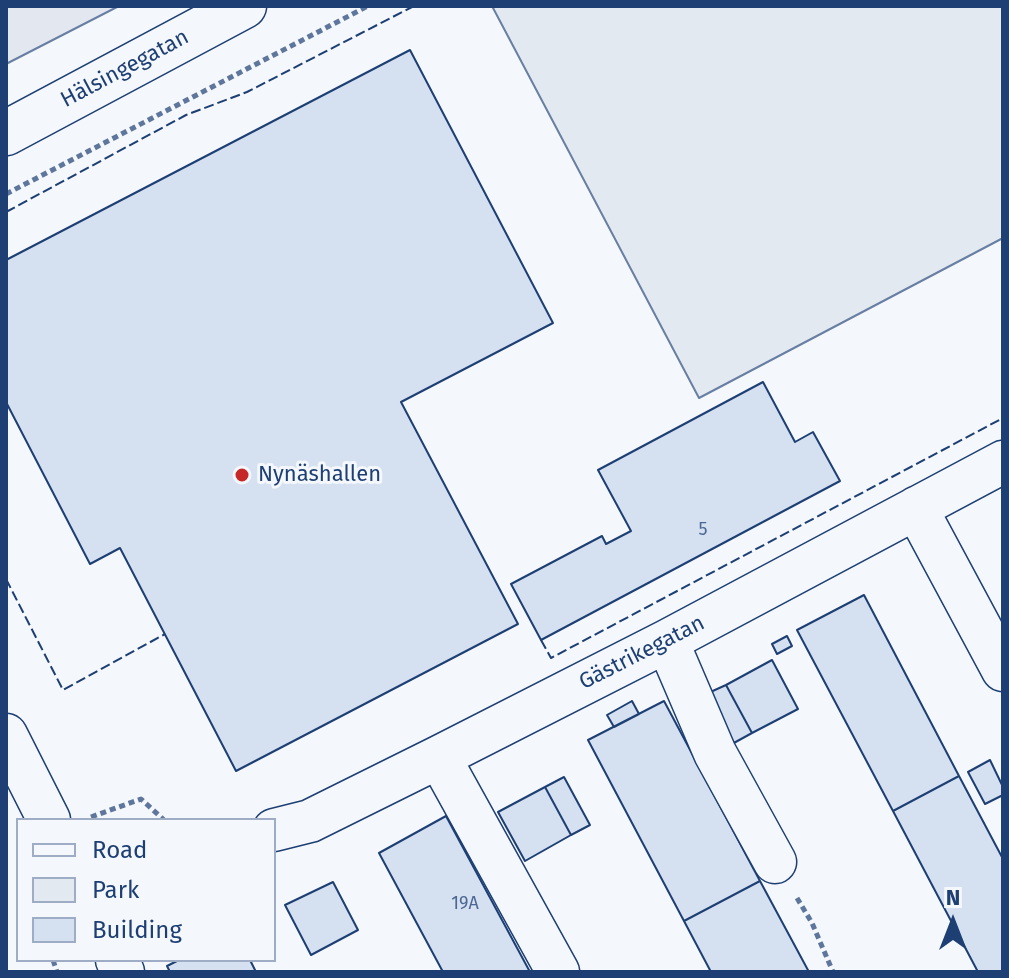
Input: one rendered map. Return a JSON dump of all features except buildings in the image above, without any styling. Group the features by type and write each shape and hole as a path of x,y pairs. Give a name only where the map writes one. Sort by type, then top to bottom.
{"street":[{"name":"Hälsingegatan","path":"6,133 244,6"},
{"name":"Gästrikegatan","path":"276,830 310,821 439,757 667,641 1003,462"},
{"path":"916,508 1003,670"},
{"path":"667,641 715,753 775,862"},
{"path":"6,735 48,818"},
{"path":"439,757 558,972"}],"path":[{"path":"6,194 368,6"},
{"path":"89,818 141,799 162,818"},
{"path":"797,898 812,923 833,972"}],"green space":[{"path":"492,6 1003,6 1003,238 699,398"}],"shaded area":[{"path":"6,6 119,6 6,64"}],"fence":[{"path":"6,212 186,115 247,92 414,6"},
{"path":"541,640 551,658 1003,418"},
{"path":"6,579 63,690 165,634"}],"place":[{"name":"Nynäshallen","path":"242,475"}]}
